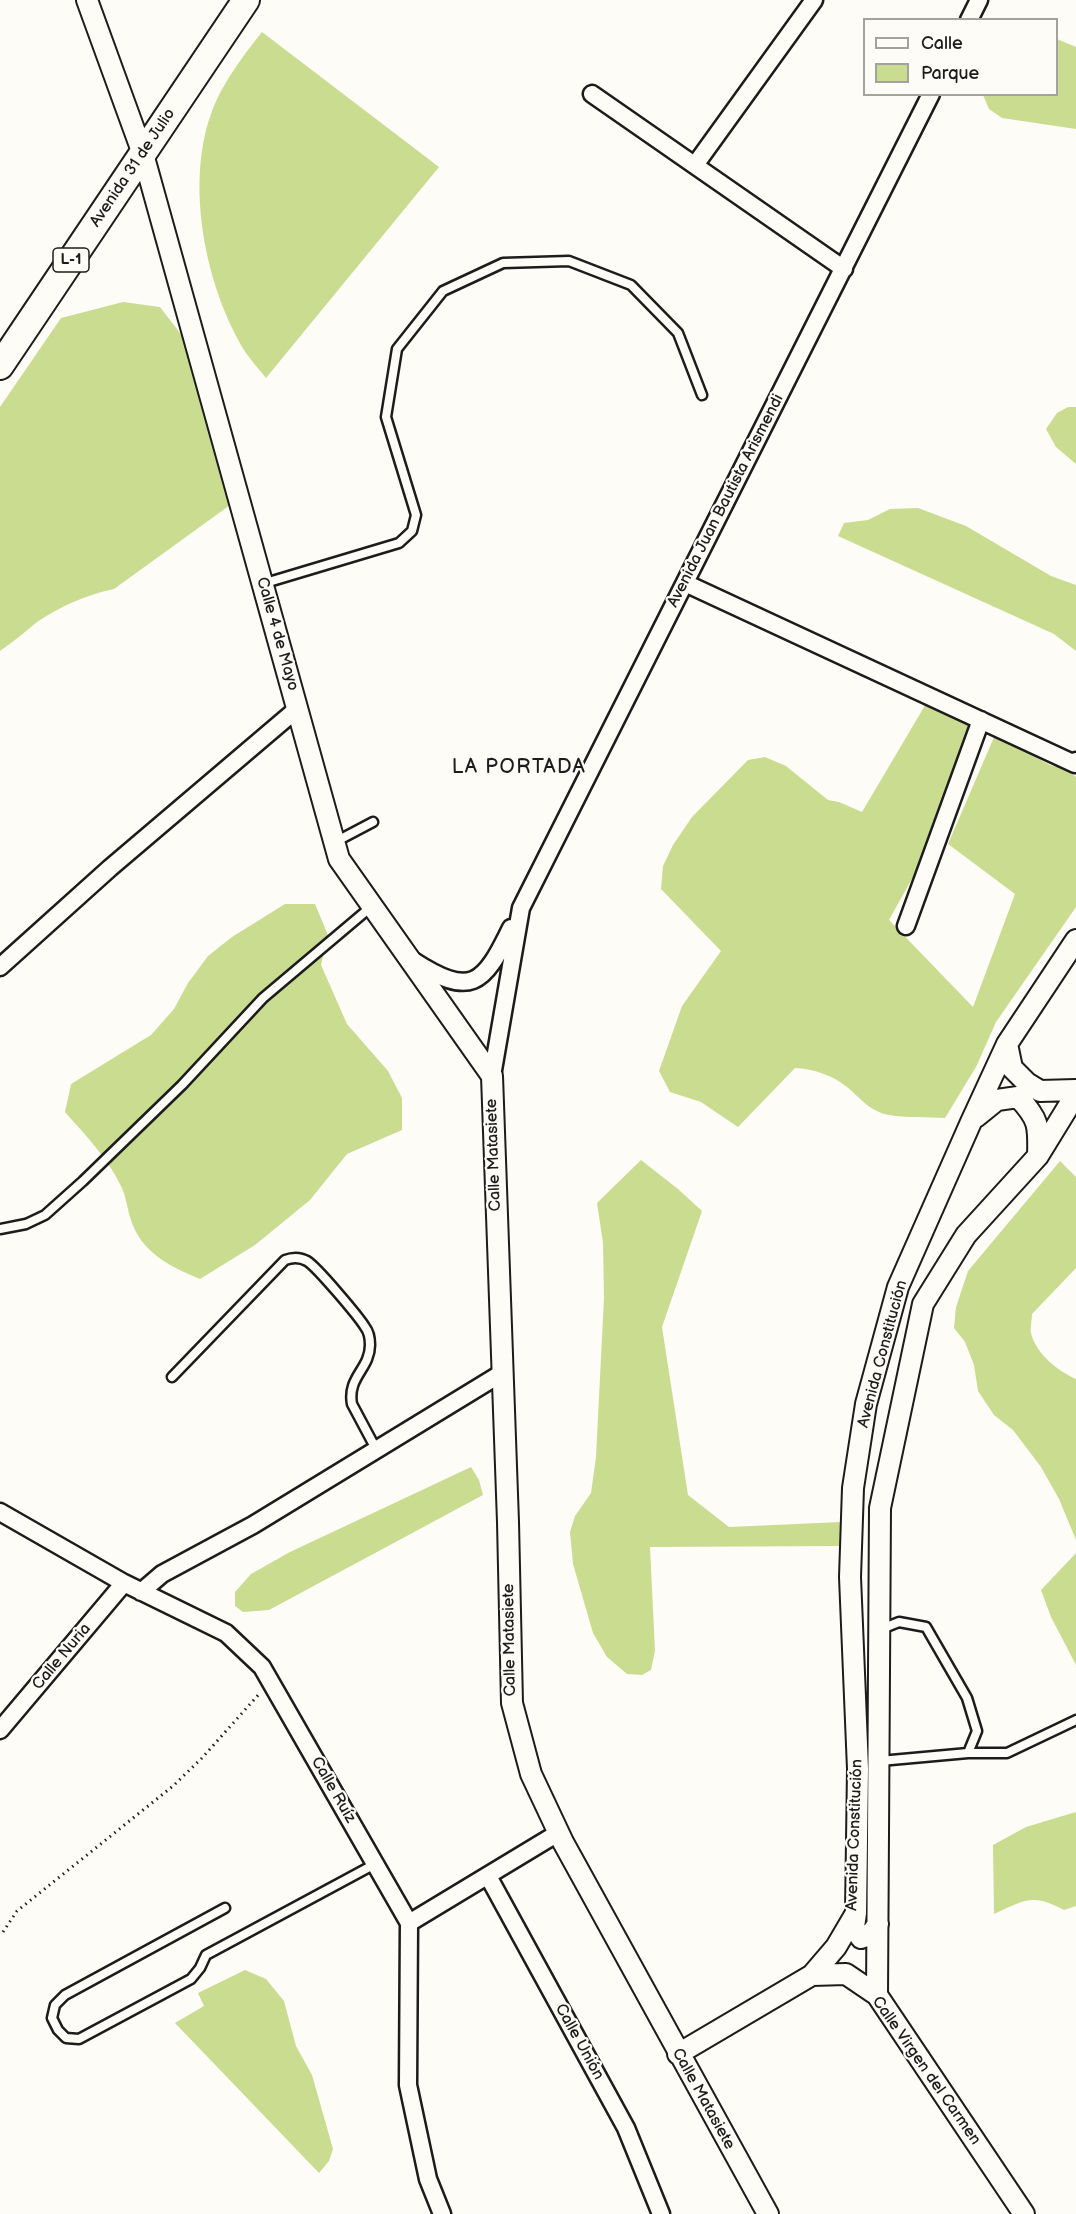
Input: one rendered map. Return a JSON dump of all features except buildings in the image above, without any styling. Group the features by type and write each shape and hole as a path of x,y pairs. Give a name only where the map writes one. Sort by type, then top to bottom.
{"main road":[{"name":"Avenida 31 de Julio","path":"0,366 246,0"}],"street":[{"name":"Calle 4 de Mayo","path":"87,0 143,154 339,859 492,1076"},
{"path":"694,165 814,0"},
{"path":"970,18 979,0"},
{"path":"592,94 844,268"},
{"name":"Avenida Juan Bautista Arismendi","path":"409,958 434,974 455,982 468,981 485,974 497,958 930,96"},
{"path":"685,582 1075,764 1076,761"},
{"path":"0,966 110,868 297,709"},
{"path":"906,926 981,720"},
{"name":"Avenida Juan Bautista Arismendi","path":"492,1076 521,908"},
{"name":"Avenida Constitución","path":"812,1975 836,1947 856,1913 858,1769 850,1577 853,1488 867,1404 898,1287 971,1122 1007,1044 1076,940"},
{"path":"1007,1044 1012,1068 1027,1083 1040,1091 1076,1092"},
{"name":"Calle Matasiete","path":"492,1076 512,1703 531,1774 558,1833 768,2214"},
{"name":"Avenida Constitución","path":"877,1995 880,1508 922,1304 966,1234 1038,1156 1076,1092"},
{"path":"971,1122 997,1100 1018,1097 1030,1110 1038,1127 1038,1156"},
{"path":"141,1592 162,1574 253,1524 502,1374"},
{"name":"Calle Ruíz","path":"0,1512 124,1583 226,1633 262,1667 409,1923"},
{"name":"Calle Nuria","path":"0,1730 124,1583"},
{"path":"442,2214 428,2180 408,2085 409,1923 558,1833"},
{"name":"Calle Unión","path":"488,1876 626,2128 661,2214"},
{"path":"856,1913 854,1927 861,1938 871,1934 878,1924"},
{"name":"Calle Virgen del Carmen","path":"678,2054 812,1975 846,1974 877,1995 1024,2214"}],"lane":[{"path":"262,584 399,543 412,531 416,515 386,417 397,350 443,291 503,263 569,261 631,285 678,333 702,395"},
{"path":"335,843 373,822"},
{"path":"0,1229 26,1224 45,1215 182,1085 264,998 372,906"},
{"path":"171,1377 285,1260 300,1258 312,1264 360,1319 369,1333 370,1351 367,1361 353,1382 351,1397 352,1404 376,1449"},
{"path":"878,1630 899,1622 926,1627 967,1698 977,1731 968,1753"},
{"path":"877,1761 968,1753 1007,1753 1076,1720"},
{"path":"225,1908 65,1995 55,2005 52,2018 58,2030 66,2038 79,2039 191,1979 200,1968 206,1955 375,1864"}],"path":[{"path":"3,1932 17,1911 173,1786 270,1681"}],"green space":[{"path":"262,32 439,167 266,378 246,353 220,299 210,268 200,204 203,142 211,114 240,61"},
{"path":"1058,39 1076,47 1076,129 1002,118 989,109 983,96 1058,96"},
{"path":"123,302 160,307 190,346 237,500 114,589 84,598 55,611 0,651 0,407 61,318"},
{"path":"1068,407 1076,407 1076,464 1056,447 1046,429 1057,413"},
{"path":"918,508 966,526 1051,576 1076,585 1076,651 1054,634 838,536 844,523 868,520 890,509"},
{"path":"927,702 961,714 972,730 928,850 889,920 973,1007 1015,894 948,844 995,735 1050,765 1066,769 1076,777 1076,907 996,1022 976,1067 945,1118 906,1117 878,1112 835,1079 816,1071 795,1068 738,1127 701,1102 670,1092 659,1071 682,1006 721,951 661,889 663,866 673,845 692,817 748,760 765,757 786,766 828,800 862,812"},
{"path":"285,904 315,904 328,935 321,965 347,1024 388,1071 402,1098 402,1130 347,1154 310,1200 255,1245 200,1279 167,1263 148,1249 141,1240 115,1175 96,1147 65,1112 71,1084 151,1035 174,1009 188,983 208,956 232,937"},
{"path":"641,1160 702,1211 662,1327 688,1495 729,1527 841,1522 842,1546 650,1547 655,1651 651,1670 642,1675 627,1674 607,1657 593,1633 573,1564 570,1532 575,1516 591,1493 596,1457 604,1298 603,1243 597,1203"},
{"path":"1060,1161 1076,1177 1076,1268 1032,1314 1031,1331 1043,1355 1055,1366 1076,1379 1076,1540 1059,1499 1041,1467 1013,1430 994,1415 978,1391 974,1365 965,1342 954,1328 956,1307 968,1271"},
{"path":"471,1467 479,1480 483,1495 269,1610 243,1612 235,1606 235,1592 251,1574 290,1552"},
{"path":"1076,1553 1076,1665 1051,1617 1041,1590"},
{"path":"1076,1812 1076,1906 1064,1910 1044,1901 1029,1900 994,1914 993,1845 1026,1827"},
{"path":"245,1970 266,1979 284,2001 296,2046 312,2075 333,2149 329,2161 319,2173 175,2023 204,2006 198,1993"}],"district":[{"name":"LA PORTADA","path":"519,768"}]}
